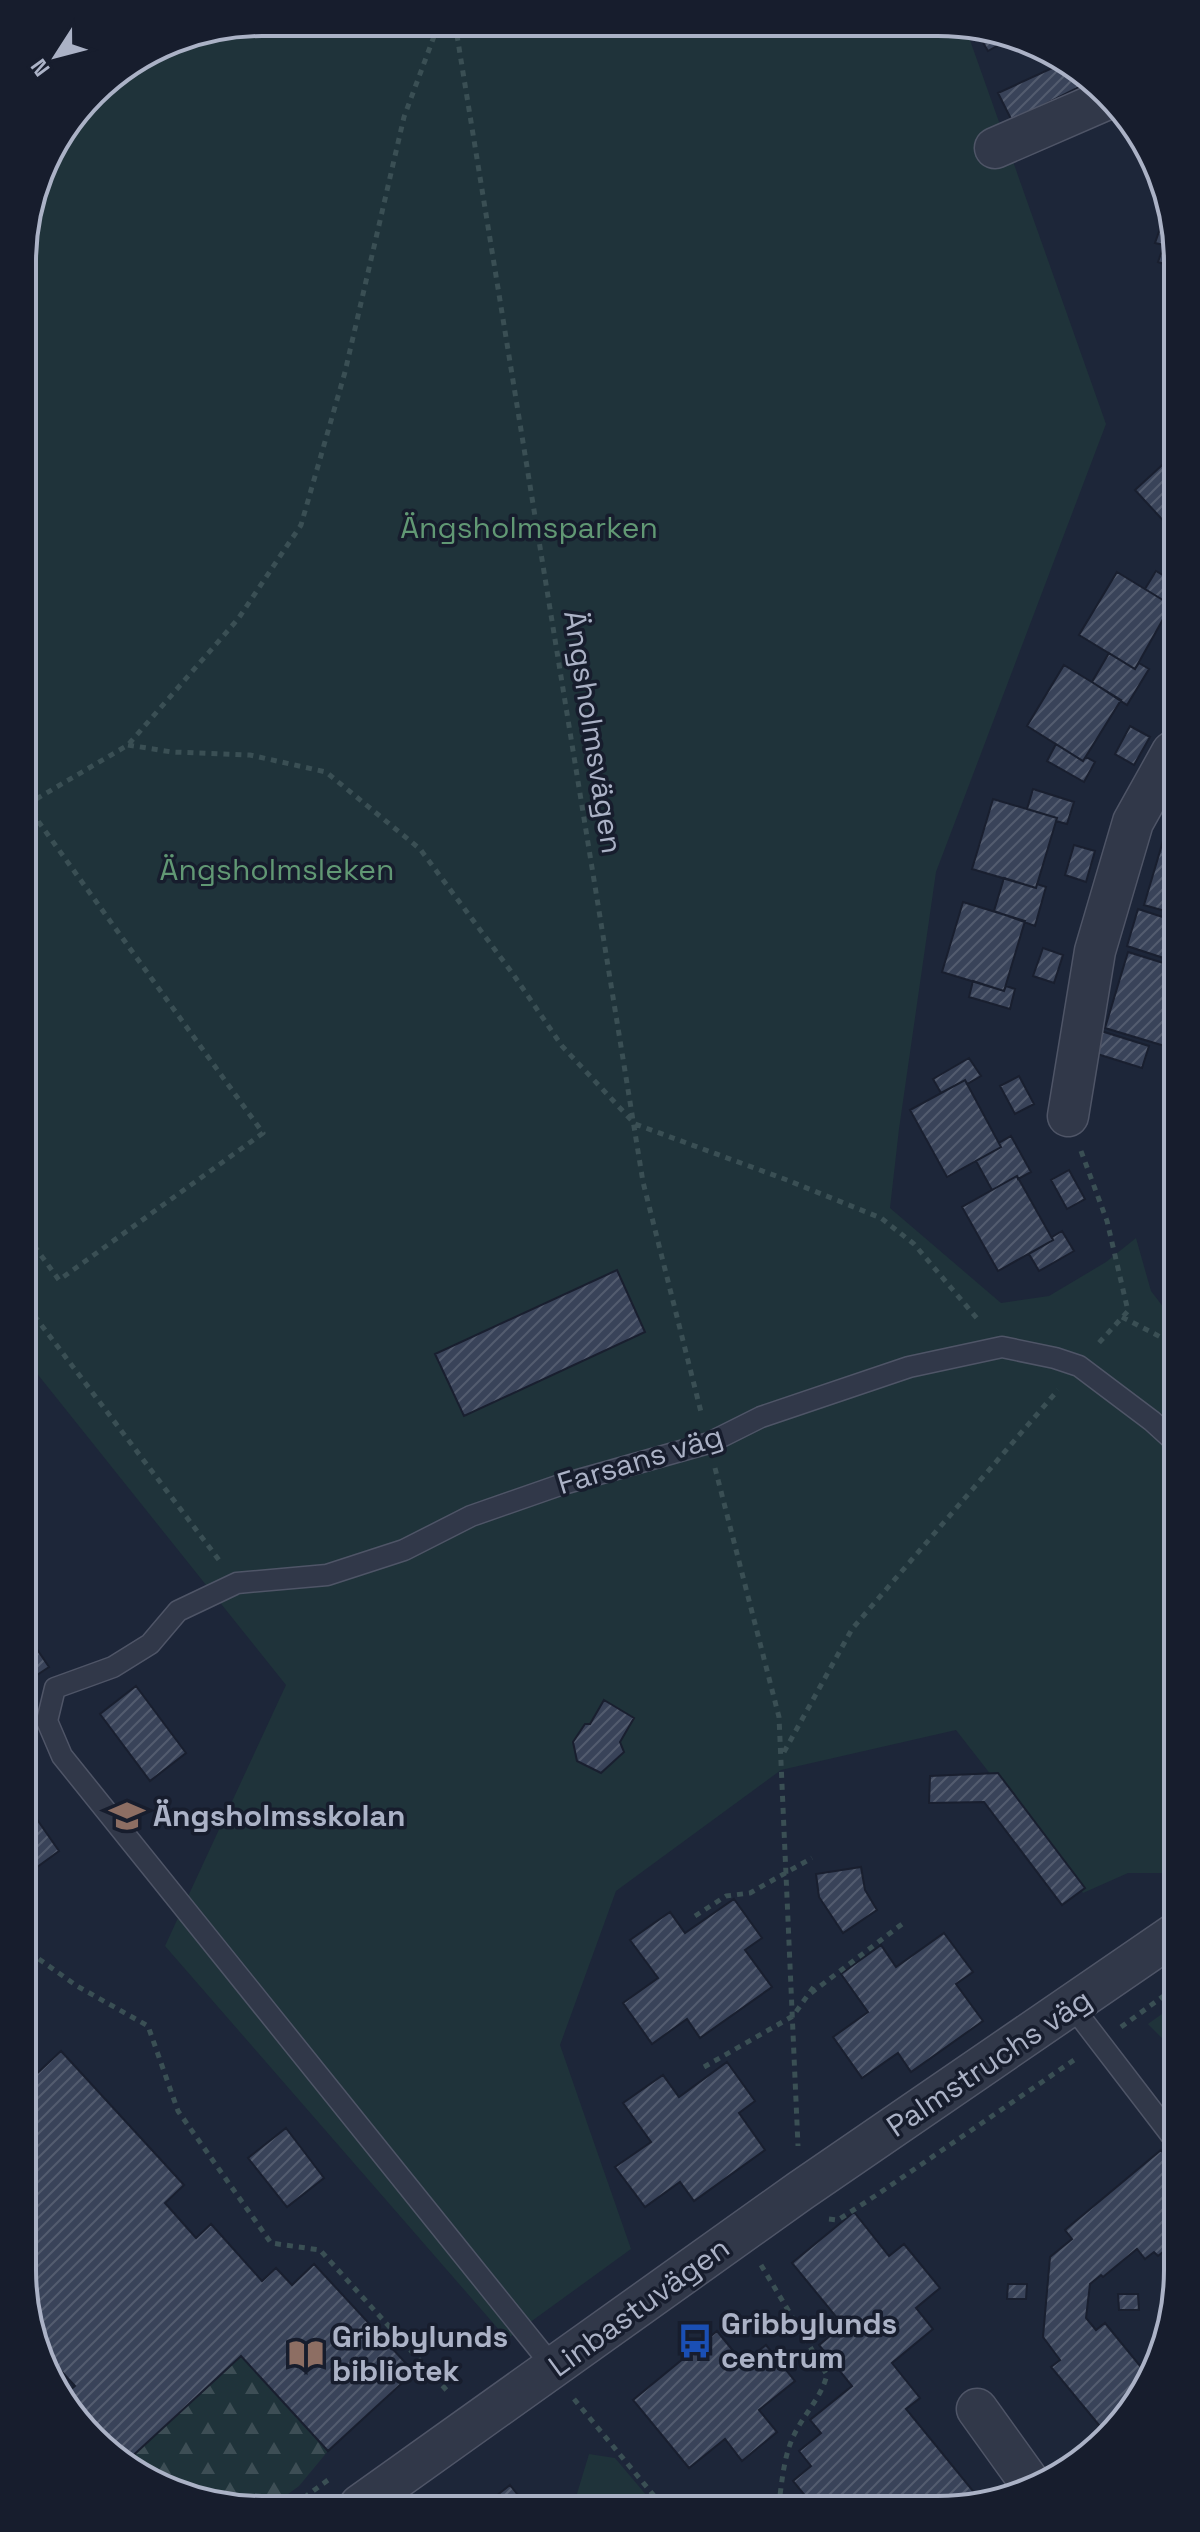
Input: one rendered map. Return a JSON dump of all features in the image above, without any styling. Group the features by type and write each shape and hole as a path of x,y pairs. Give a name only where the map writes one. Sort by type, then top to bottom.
{"street":[{"path":"995,148 1099,103"},
{"path":"1068,1116 1095,951 1133,822 1164,766"},
{"name":"Palmstruchs väg","path":"800,2191 1164,1941"},
{"name":"Linbastuvägen","path":"371,2496 542,2353 742,2233 800,2191"},
{"path":"977,2409 1027,2478"}],"lane":[{"name":"Farsans väg","path":"542,2353 62,1756 47,1721 55,1688 113,1667 150,1644 178,1611 237,1583 327,1575 404,1550 471,1516 560,1485 709,1443 761,1417 909,1367 1002,1347 1055,1358 1079,1366 1164,1432"},
{"path":"1072,2006 1164,2126"}],"path":[{"path":"36,799 128,745 238,619 301,525 345,372 404,117 434,36"},
{"name":"Ängsholmsvägen","path":"457,36 643,1182 779,1717 800,2191"},
{"path":"128,745 172,752 250,755 326,772 420,849 562,1046 635,1124 881,1218 914,1244 1002,1347"},
{"path":"36,818 263,1133 59,1280 36,1248"},
{"path":"784,1752 852,1629 1128,1311 1107,1221 1068,1116"},
{"path":"1122,1317 1164,1339"},
{"path":"36,1318 237,1583"},
{"path":"695,1916 726,1896 750,1893 812,1858"},
{"path":"807,1996 906,1921"},
{"path":"36,1957 77,1986 148,2026 178,2111 271,2243 320,2250 450,2395"},
{"path":"704,2067 793,2016 815,1985"},
{"path":"800,2191 820,2214 832,2221 838,2220 1164,1996"},
{"path":"742,2233 827,2375 823,2390 793,2436 780,2496"},
{"path":"542,2353 578,2405 654,2496"}],"green space":[{"name":"Ängsholmsparken","path":"262,36 969,38 1106,424 936,872 890,1208 1001,1303 1049,1296 1106,1262 1136,1238 1151,1291 1164,1308 1164,1873 1128,1873 1083,1893 956,1730 781,1770 616,1891 560,2045 631,2249 507,2339 165,1946 286,1685 36,1372 36,247 53,175 83,124 124,83 175,53 218,40"},
{"path":"1164,2013 1164,2040 1148,2024"},
{"path":"241,2356 328,2451 299,2486 285,2496 218,2492 162,2473 133,2455"},
{"path":"589,2454 615,2458 647,2496 576,2496"}],"building":[{"path":"981,40 999,45 988,51"},
{"path":"1053,68 1080,87 1012,121 998,93"},
{"path":"1161,226 1163,245 1155,243"},
{"path":"1163,248 1164,264 1158,262"},
{"path":"1164,463 1164,521 1135,490"},
{"path":"1156,571 1164,576 1164,601 1145,589"},
{"path":"1117,572 1164,601 1164,617 1135,669 1079,635"},
{"path":"1109,653 1135,669 1139,663 1149,669 1127,705 1092,682"},
{"path":"1064,665 1121,700 1083,761 1027,726"},
{"path":"1130,726 1150,737 1134,765 1115,754"},
{"path":"1056,744 1083,761 1086,757 1095,762 1084,782 1047,761"},
{"path":"1033,789 1074,802 1067,824 1027,809"},
{"path":"993,799 1057,818 1036,888 972,869"},
{"path":"1164,838 1164,911 1144,905"},
{"path":"1074,845 1095,851 1086,882 1065,875"},
{"path":"1004,878 1036,888 1037,884 1046,887 1035,926 994,911"},
{"path":"963,902 1025,921 1004,991 942,972"},
{"path":"1138,909 1164,917 1164,958 1127,946"},
{"path":"1043,948 1063,955 1054,983 1033,976"},
{"path":"1128,952 1164,963 1164,1046 1105,1028"},
{"path":"973,981 1004,991 1006,986 1015,989 1010,1009 969,997"},
{"path":"1101,1031 1149,1046 1142,1068 1094,1053"},
{"path":"969,1058 981,1076 967,1084 965,1080 941,1093 933,1079"},
{"path":"1019,1076 1034,1104 1015,1114 1000,1086"},
{"path":"965,1080 1001,1147 947,1177 910,1110"},
{"path":"1011,1136 1031,1172 992,1190 976,1161 1001,1147 999,1143"},
{"path":"1069,1170 1085,1199 1067,1209 1051,1180"},
{"path":"1017,1176 1053,1240 998,1271 962,1207"},
{"path":"1062,1231 1074,1251 1039,1271 1029,1254"},
{"path":"617,1270 645,1332 464,1416 435,1354"},
{"path":"36,1648 49,1667 36,1676"},
{"path":"136,1686 186,1753 150,1781 100,1714"},
{"path":"604,1700 634,1718 620,1742 624,1752 601,1773 577,1761 573,1742 585,1724 590,1724"},
{"path":"998,1773 1085,1888 1062,1905 984,1802 929,1803 930,1776"},
{"path":"36,1818 59,1851 36,1868"},
{"path":"861,1867 865,1890 877,1910 843,1933 819,1897 816,1874"},
{"path":"734,1899 762,1938 745,1950 772,1987 700,2038 687,2019 652,2044 623,2003 658,1978 630,1940 670,1912 685,1933"},
{"path":"944,1933 973,1972 956,1984 983,2021 911,2072 898,2053 862,2078 833,2037 868,2012 841,1974 881,1945 896,1967"},
{"path":"61,2051 184,2185 165,2203 196,2238 211,2224 262,2281 276,2268 292,2285 314,2264 414,2372 328,2451 241,2356 133,2455 124,2449 102,2430 71,2390 75,2386 59,2369 44,2329 36,2270 36,2074"},
{"path":"727,2062 755,2101 739,2113 765,2150 694,2201 680,2182 645,2207 615,2167 651,2142 623,2103 663,2075 679,2097"},
{"path":"286,2128 324,2178 287,2207 248,2158"},
{"path":"1161,2150 1164,2154 1164,2251 1158,2256 1154,2252 1145,2259 1137,2249 1090,2284 1086,2318 1096,2330 1105,2323 1142,2368 1117,2408 1101,2427 1051,2367 1060,2360 1043,2337 1050,2257 1072,2239 1065,2230"},
{"path":"854,2212 889,2256 904,2244 940,2288 916,2308 933,2329 892,2363 920,2398 906,2409 974,2493 938,2496 805,2496 793,2481 811,2466 799,2451 821,2433 810,2420 852,2386 819,2345 843,2325 792,2263"},
{"path":"1008,2284 1027,2284 1026,2299 1007,2299"},
{"path":"1118,2294 1138,2294 1139,2310 1119,2310"},
{"path":"717,2331 743,2363 766,2345 795,2381 759,2410 777,2432 742,2461 725,2439 689,2468 633,2400"},
{"path":"510,2485 519,2496 496,2496"}],"place":[{"name":"Ängsholmsskolan","path":"127,1816"},
{"name":"Gribbylunds centrum","path":"695,2341"},
{"name":"Gribbylunds bibliotek","path":"306,2354"}],"park label":[{"name":"Ängsholmsleken","path":"277,870"}]}
